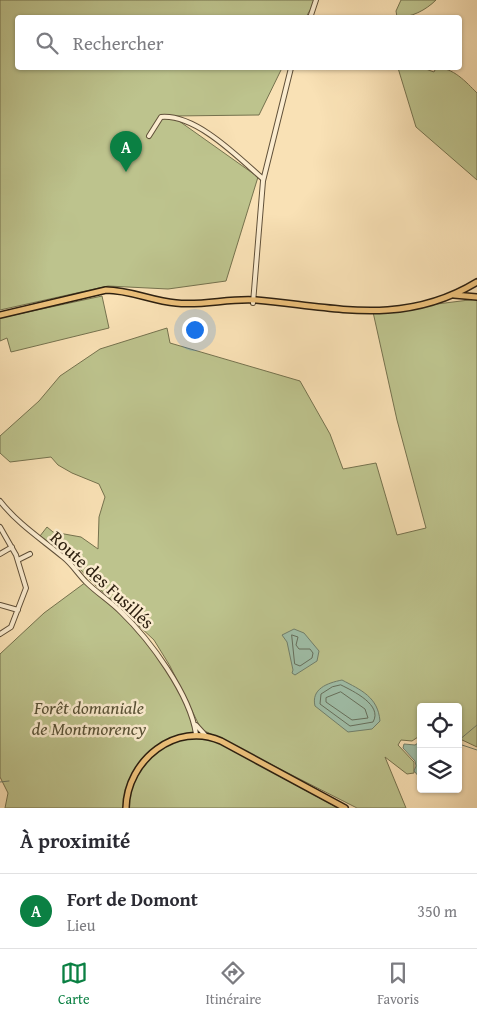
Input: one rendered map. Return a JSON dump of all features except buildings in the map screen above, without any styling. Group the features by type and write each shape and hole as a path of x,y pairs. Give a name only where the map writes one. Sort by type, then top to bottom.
{"main road":[{"path":"0,315 106,290 132,293 175,303 278,303 389,312 408,309 446,297 466,289 477,282"},
{"path":"466,289 463,293 466,296"},
{"path":"466,289 470,294 477,296"},
{"path":"446,297 477,296"},
{"path":"196,736 216,741 240,752"},
{"path":"126,808 131,781 153,752 164,744 196,736 206,736 240,752 344,808"}],"street":[{"path":"311,15 316,0"},
{"path":"253,302 264,179 291,70"},
{"path":"149,136 161,116 186,121 209,134 264,179"},
{"name":"Route des Fusillés","path":"0,501 16,520 64,558 86,582 134,625 167,670 194,721 196,736"},
{"path":"0,527 12,547 25,581 25,592 11,627 0,634"},
{"path":"0,554 12,547"},
{"path":"18,560 30,554"},
{"path":"0,605 18,610"},
{"path":"194,721 206,736"},
{"path":"196,736 198,728"}],"green space":[{"path":"0,0 316,0 307,15 15,15 15,70 281,70 259,115 172,116 258,177 226,281 168,289 108,286 0,310"},
{"path":"401,0 436,0 428,7 411,15 397,15 396,11"},
{"path":"399,70 428,70 434,72 435,70 448,70 459,76 477,93 477,180 416,127"},
{"path":"102,296 109,328 11,352 7,338 0,341 0,318"},
{"path":"477,299 477,747 462,740 462,703 417,703 417,738 412,741 401,740 398,745 414,762 414,773 407,774 385,757 406,808 357,808 201,729 170,666 154,640 91,581 66,554 40,536 47,527 53,532 81,537 98,549 99,517 105,497 99,484 72,473 58,465 51,457 10,462 0,453 0,436 39,401 60,376 100,349 167,328 170,343 300,381 330,434 343,469 376,463 397,535 426,528 397,420 373,312"},
{"name":"Forêt domaniale de Montmorency","path":"86,582 134,625 167,670 194,721 193,729 338,808 5,808 8,793 0,777 0,654 44,613"}],"water":[{"path":"294,629 304,633 319,651 317,661 295,675 292,673 287,642 282,635"},
{"path":"342,680 367,695 376,706 380,721 372,729 348,732 315,706 315,695 321,688"},
{"path":"404,744 417,744 417,774 414,771 415,761 403,748"}],"waterway":[{"path":"462,738 477,725"},
{"path":"462,745 477,750"},
{"path":"0,782 9,781"}],"place":[{"name":"Fort de Domont","path":"126,172"}]}
